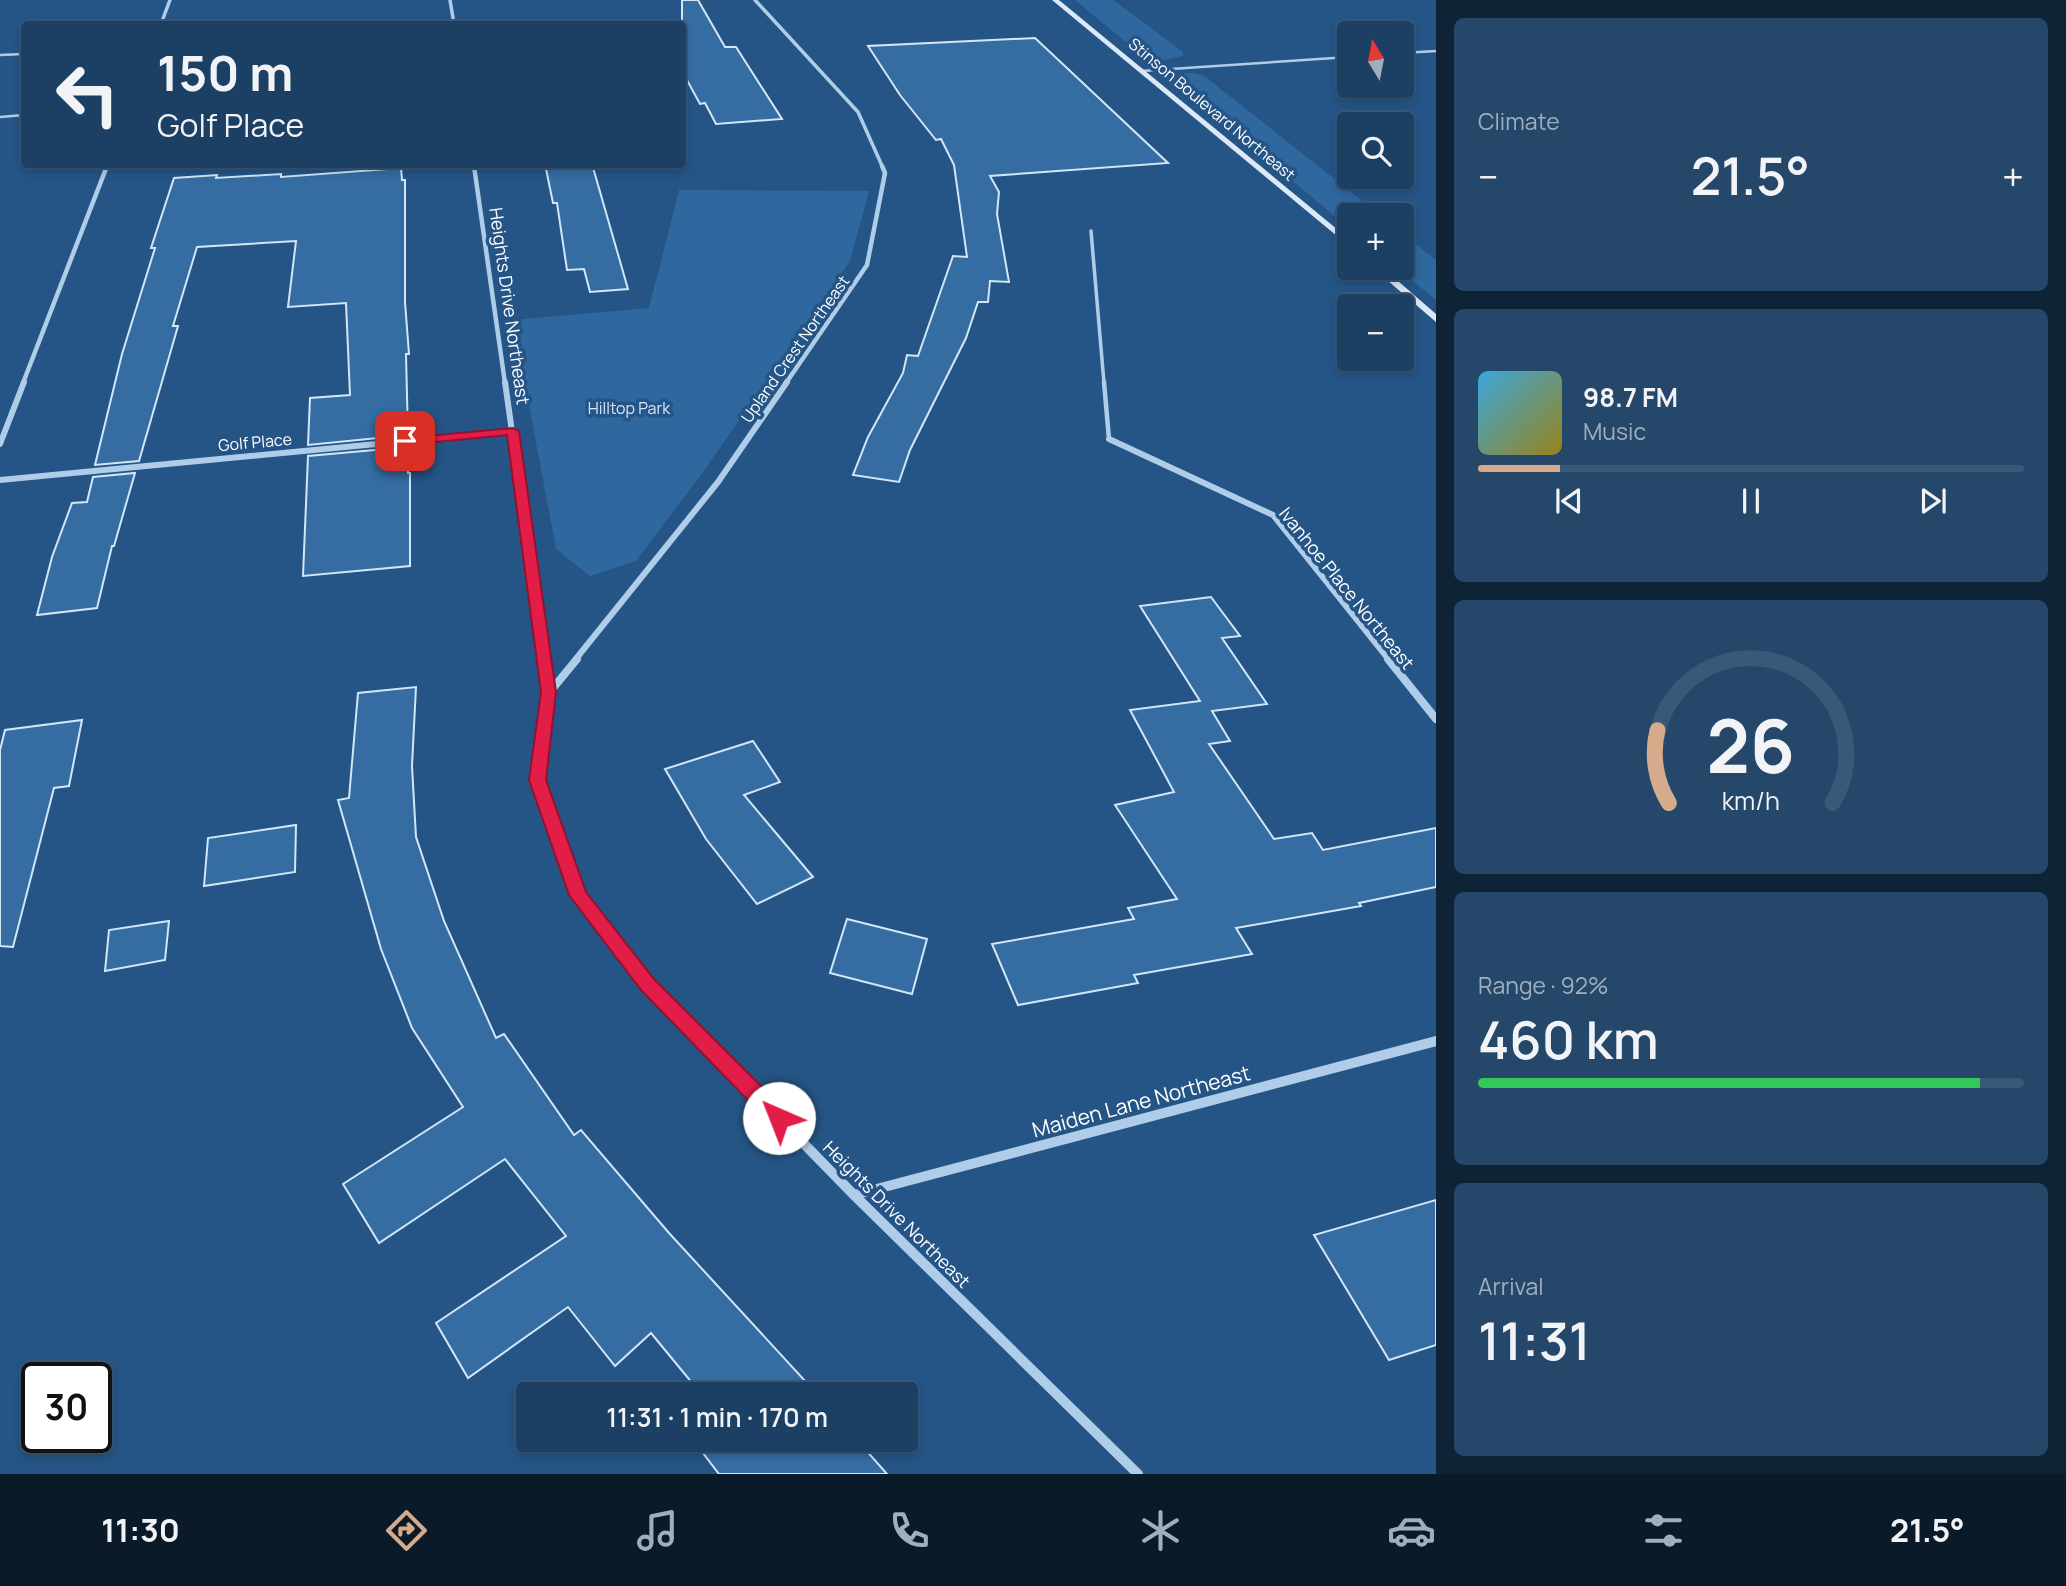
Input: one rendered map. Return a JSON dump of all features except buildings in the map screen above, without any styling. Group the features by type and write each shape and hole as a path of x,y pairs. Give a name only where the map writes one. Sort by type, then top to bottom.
{"street":[{"path":"162,21 170,0"},
{"path":"450,0 454,21"},
{"name":"Upland Crest Northeast","path":"548,692 718,482 867,265 885,173 858,112 755,0"},
{"name":"Stinson Boulevard Northeast","path":"1055,0 1337,233"},
{"path":"0,444 106,168"},
{"name":"Heights Drive Northeast","path":"475,168 548,692 537,780 578,895 648,984 854,1195 1138,1474"},
{"path":"1392,280 1436,318"},
{"name":"Golf Place","path":"0,480 513,431"},
{"name":"Ivanhoe Place Northeast","path":"1109,439 1273,514 1436,719"},
{"name":"Maiden Lane Northeast","path":"854,1195 1436,1041"}],"lane":[{"path":"1414,52 1436,51"},
{"path":"0,55 21,54"},
{"path":"1141,71 1337,58"},
{"path":"0,117 21,115"},
{"path":"1091,232 1109,439"}],"green space":[{"path":"1075,0 1113,0 1182,51 1183,56 1151,63"},
{"path":"1165,75 1203,75 1337,181 1337,189 1347,189 1365,203 1337,203 1337,218"},
{"name":"Hilltop Park","path":"679,190 869,191 850,261 703,472 636,561 590,576 556,549 513,320 649,308"},
{"path":"1414,243 1436,260 1436,300 1412,280 1414,280"}],"route":[{"path":"405,441 513,431 548,692 537,780 578,895 648,984 779,1118"}]}
